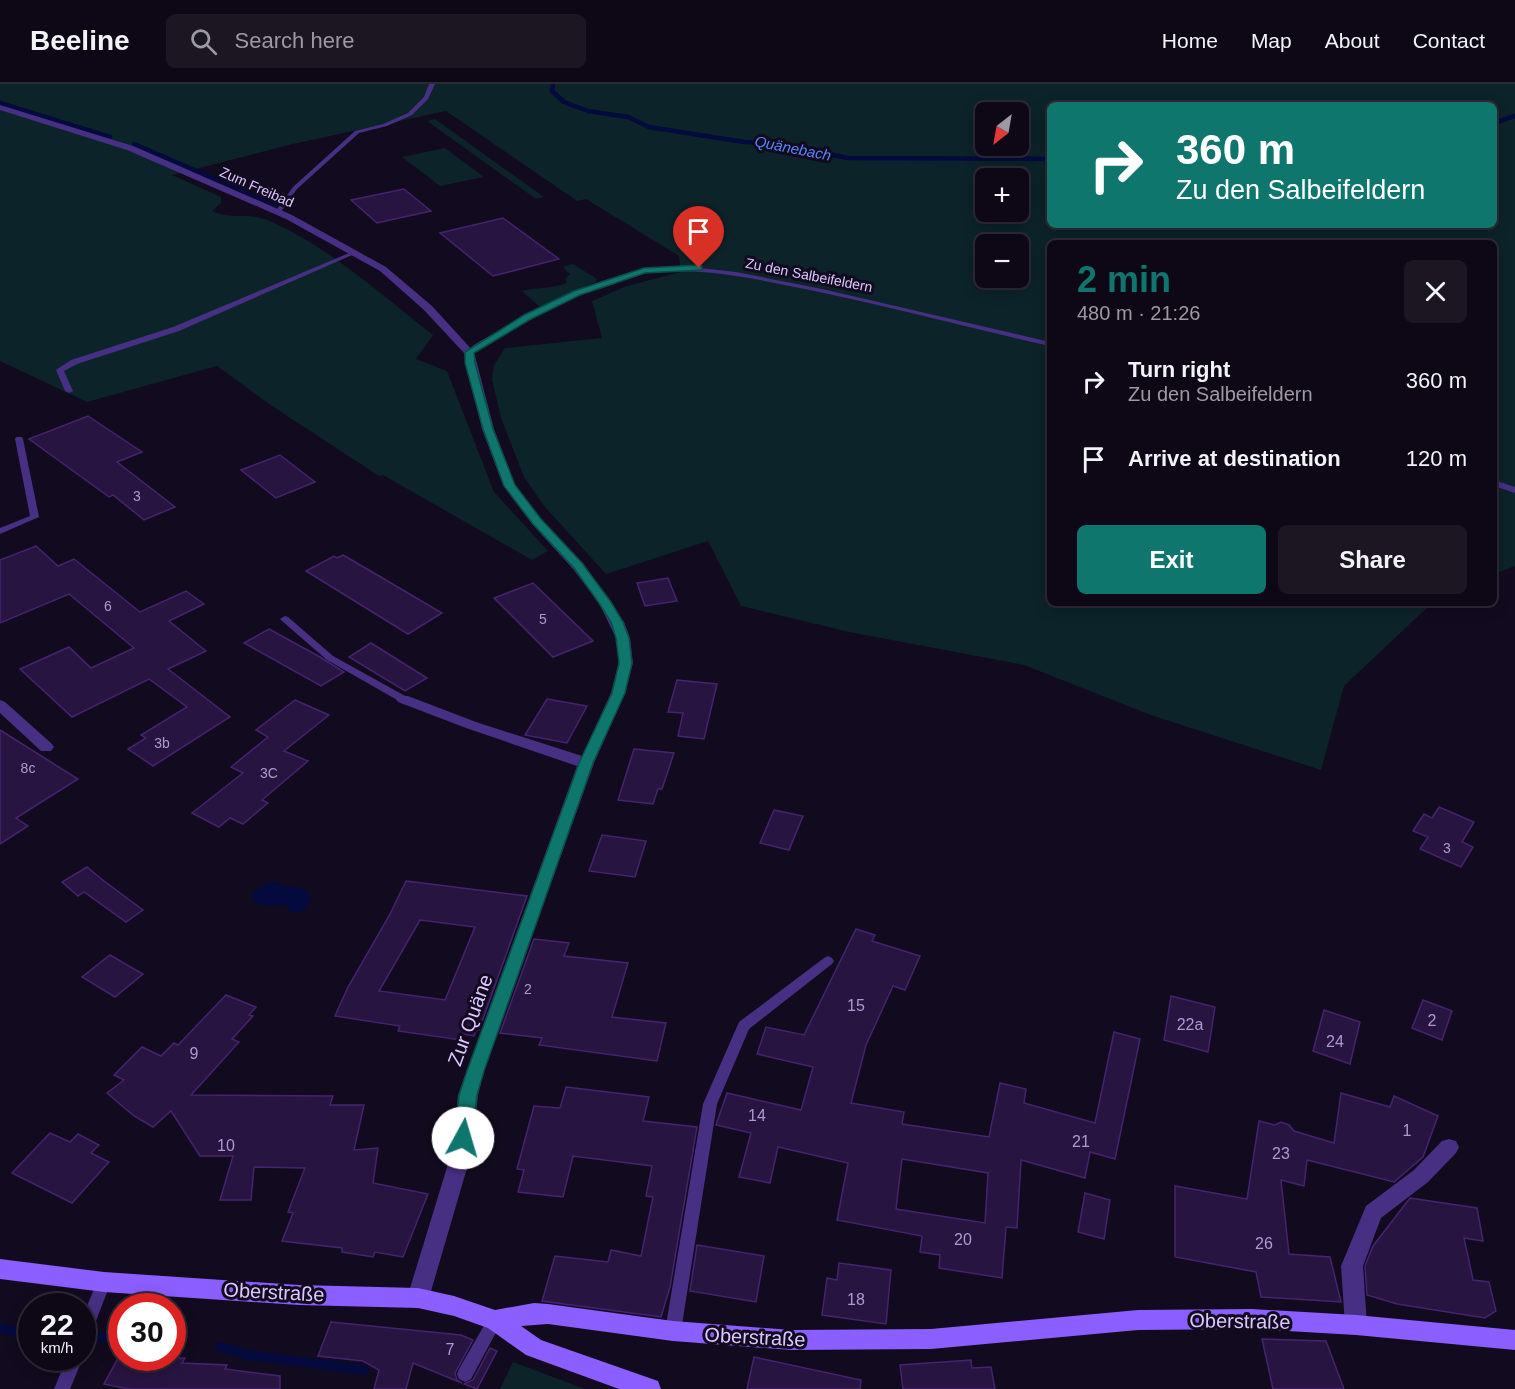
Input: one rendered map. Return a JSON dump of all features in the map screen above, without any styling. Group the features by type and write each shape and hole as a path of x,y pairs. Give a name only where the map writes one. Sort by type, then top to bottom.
{"street":[{"name":"Zum Freibad","path":"0,107 130,148 278,212 356,252 383,269 403,286 469,352"},
{"name":"Zur Quäne","path":"418,1298 462,1151 468,1095 475,1071 586,763 618,693 626,663 623,638 605,602 578,566 537,522 509,486 488,429 469,352"},
{"path":"403,699 471,725 586,763"},
{"path":"0,705 45,747"},
{"path":"1356,1325 1353,1266 1373,1212 1421,1176 1449,1147"},
{"name":"Oberstraße","path":"0,1269 104,1282 299,1295 418,1298 454,1306 495,1320 534,1313 549,1314 742,1338 844,1341 931,1339 1138,1320 1252,1319 1356,1325 1515,1340"},
{"path":"495,1320 534,1348 650,1389"}],"lane":[{"path":"278,212 295,188 357,132 385,125 410,114 426,98 432,84"},
{"path":"69,391 60,370 74,362 176,329 356,252"},
{"name":"Zu den Salbeifeldern","path":"469,352 528,317 577,293 644,271 673,267 724,272 838,294 1047,343"},
{"path":"0,531 35,517 20,439"},
{"path":"1497,484 1515,490"},
{"path":"285,619 330,658 403,699"},
{"path":"673,1331 710,1104 744,1026 828,961"},
{"path":"96,1303 104,1282"},
{"path":"465,1374 495,1320"},
{"path":"62,1389 70,1371"}],"green space":[{"path":"0,84 1515,84 1515,566 1497,573 1497,240 1047,240 1047,606 1429,606 1344,686 1321,770 1151,715 1024,665 849,632 741,606 708,541 606,574 545,507 524,477 501,418 492,379 494,365 505,348 602,338 592,301 627,286 681,272 679,256 586,199 577,201 446,111 293,144 172,175 221,197 221,203 212,211 226,215 263,218 314,245 355,273 433,335 416,359 447,371 494,492 548,551 532,560 383,475 379,476 272,406 217,366 87,402 0,361"},
{"path":"435,119 544,197 536,199 427,121"},
{"path":"445,148 484,177 440,186 402,157"},
{"path":"573,264 597,279 595,282 540,307 522,291 567,283 565,279 570,274 563,267"},
{"path":"513,1362 585,1389 500,1389"}],"shaded area":[{"path":"276,882 307,892 311,897 308,907 298,913 290,911 286,905 264,906 255,903 251,894 267,883"}],"building":[{"path":"404,189 431,211 377,223 351,200"},
{"path":"503,218 559,259 493,276 440,233"},
{"path":"88,416 142,452 117,462 175,507 144,520 113,495 109,497 29,439"},
{"path":"280,455 315,482 276,498 241,470"},
{"path":"36,546 58,566 74,559 140,612 186,591 204,604 169,621 206,651 168,669 230,717 153,766 128,749 146,738 141,735 187,707 149,679 72,717 20,669 69,647 91,668 134,648 69,594 0,623 0,560"},
{"path":"343,555 442,613 408,634 306,571 334,556 337,558"},
{"path":"668,578 677,601 645,606 637,583"},
{"path":"533,583 593,641 553,657 494,598"},
{"path":"269,629 344,672 321,686 244,643"},
{"path":"371,643 427,678 405,691 349,657"},
{"path":"677,680 717,684 704,739 678,736 683,713 668,712"},
{"path":"547,699 587,706 567,743 525,735"},
{"path":"295,700 329,715 284,751 308,761 262,800 268,803 243,824 230,818 219,827 192,813 243,773 231,767 268,737 256,730"},
{"path":"0,730 78,779 16,818 28,826 0,844"},
{"path":"634,749 674,753 662,789 658,789 653,804 618,800"},
{"path":"1439,807 1474,822 1462,842 1473,847 1461,867 1420,849 1428,837 1413,831 1424,814 1432,818"},
{"path":"774,810 803,816 789,850 760,843"},
{"path":"602,835 646,841 635,877 589,871"},
{"path":"87,867 143,910 126,922 84,892 78,896 62,882"},
{"path":"406,881 527,896 479,1030 476,1030 474,1036 463,1034 461,1040 398,1031 400,1026 335,1016 348,987 389,916","holes":["420,920 475,927 445,1000 379,991"]},
{"path":"856,929 875,935 872,941 920,956 905,990 893,986 866,1045 851,1103 904,1112 902,1124 989,1137 1000,1083 1026,1089 1024,1103 1095,1123 1114,1032 1140,1039 1115,1159 1090,1152 1085,1178 1021,1160 1017,1228 1006,1227 1002,1278 939,1268 940,1255 920,1252 922,1236 837,1220 848,1163 778,1147 770,1183 739,1177 751,1133 716,1125 727,1093 801,1110 813,1067 757,1054 766,1027 804,1035","holes":["902,1159 988,1173 985,1223 896,1209"]},
{"path":"534,939 569,943 564,956 628,963 612,1017 666,1023 657,1061 539,1045 542,1038 500,1033"},
{"path":"110,955 143,974 115,997 82,977"},
{"path":"226,995 256,1007 249,1015 253,1016 232,1039 239,1042 191,1095 333,1096 330,1105 364,1105 354,1150 378,1148 373,1183 428,1194 403,1257 375,1252 373,1257 342,1252 342,1248 282,1241 293,1213 288,1212 305,1168 254,1167 251,1200 220,1200 233,1156 200,1156 171,1111 153,1127 134,1116 107,1093 124,1080 114,1075 142,1047 161,1056 174,1043 178,1045"},
{"path":"1171,996 1215,1007 1208,1052 1164,1040"},
{"path":"1423,1000 1452,1011 1442,1040 1412,1028"},
{"path":"1324,1010 1360,1022 1350,1064 1313,1051"},
{"path":"566,1087 649,1097 643,1121 697,1127 670,1287 661,1317 542,1301 555,1256 608,1262 611,1250 641,1256 653,1197 646,1196 652,1166 573,1156 563,1197 518,1192 524,1170 517,1169 534,1106 560,1108"},
{"path":"1341,1093 1390,1107 1394,1096 1438,1116 1423,1157 1394,1182 1307,1160 1304,1186 1281,1180 1289,1254 1330,1257 1341,1302 1261,1297 1256,1272 1175,1257 1175,1186 1247,1199 1259,1121 1275,1125 1281,1122 1289,1125 1294,1131 1334,1143"},
{"path":"50,1133 70,1142 78,1134 99,1145 91,1153 109,1162 72,1203 12,1173"},
{"path":"1085,1193 1110,1200 1104,1239 1078,1232"},
{"path":"1410,1198 1477,1208 1483,1241 1464,1238 1473,1280 1489,1282 1496,1311 1485,1318 1397,1304 1367,1295 1365,1266 1373,1246"},
{"path":"697,1245 764,1256 756,1302 690,1291"},
{"path":"839,1263 891,1270 886,1324 822,1315 827,1278 837,1280"},
{"path":"331,1322 461,1335 473,1340 455,1373 457,1380 462,1383 413,1363 406,1389 374,1389 379,1370 363,1361 318,1356"},
{"path":"1262,1339 1326,1341 1344,1389 1273,1389"},
{"path":"490,1348 497,1351 477,1389 464,1384 473,1380"},
{"path":"754,1357 861,1380 860,1389 747,1389"},
{"path":"971,1360 972,1368 991,1367 995,1389 903,1389 900,1365"},
{"path":"186,1363 227,1365 225,1369 280,1376 280,1389 129,1389 104,1384 111,1371 186,1371"}],"waterway":[{"name":"Quänebach","path":"553,84 552,91 564,102 588,111 628,117 649,127 744,142 783,144 847,158 1047,159"},
{"path":"0,103 110,137"},
{"name":"Quänebach","path":"1497,122 1515,116"},
{"path":"134,144 276,205"},
{"path":"0,1328 18,1332"},
{"path":"96,1338 108,1337"},
{"path":"220,1347 248,1355 364,1370"}],"route":[{"path":"463,1138 468,1095 475,1071 586,763 618,693 626,663 623,638 605,602 578,566 537,522 509,486 484,416 469,352 528,317 608,281 644,271 673,267 699,268"}]}
